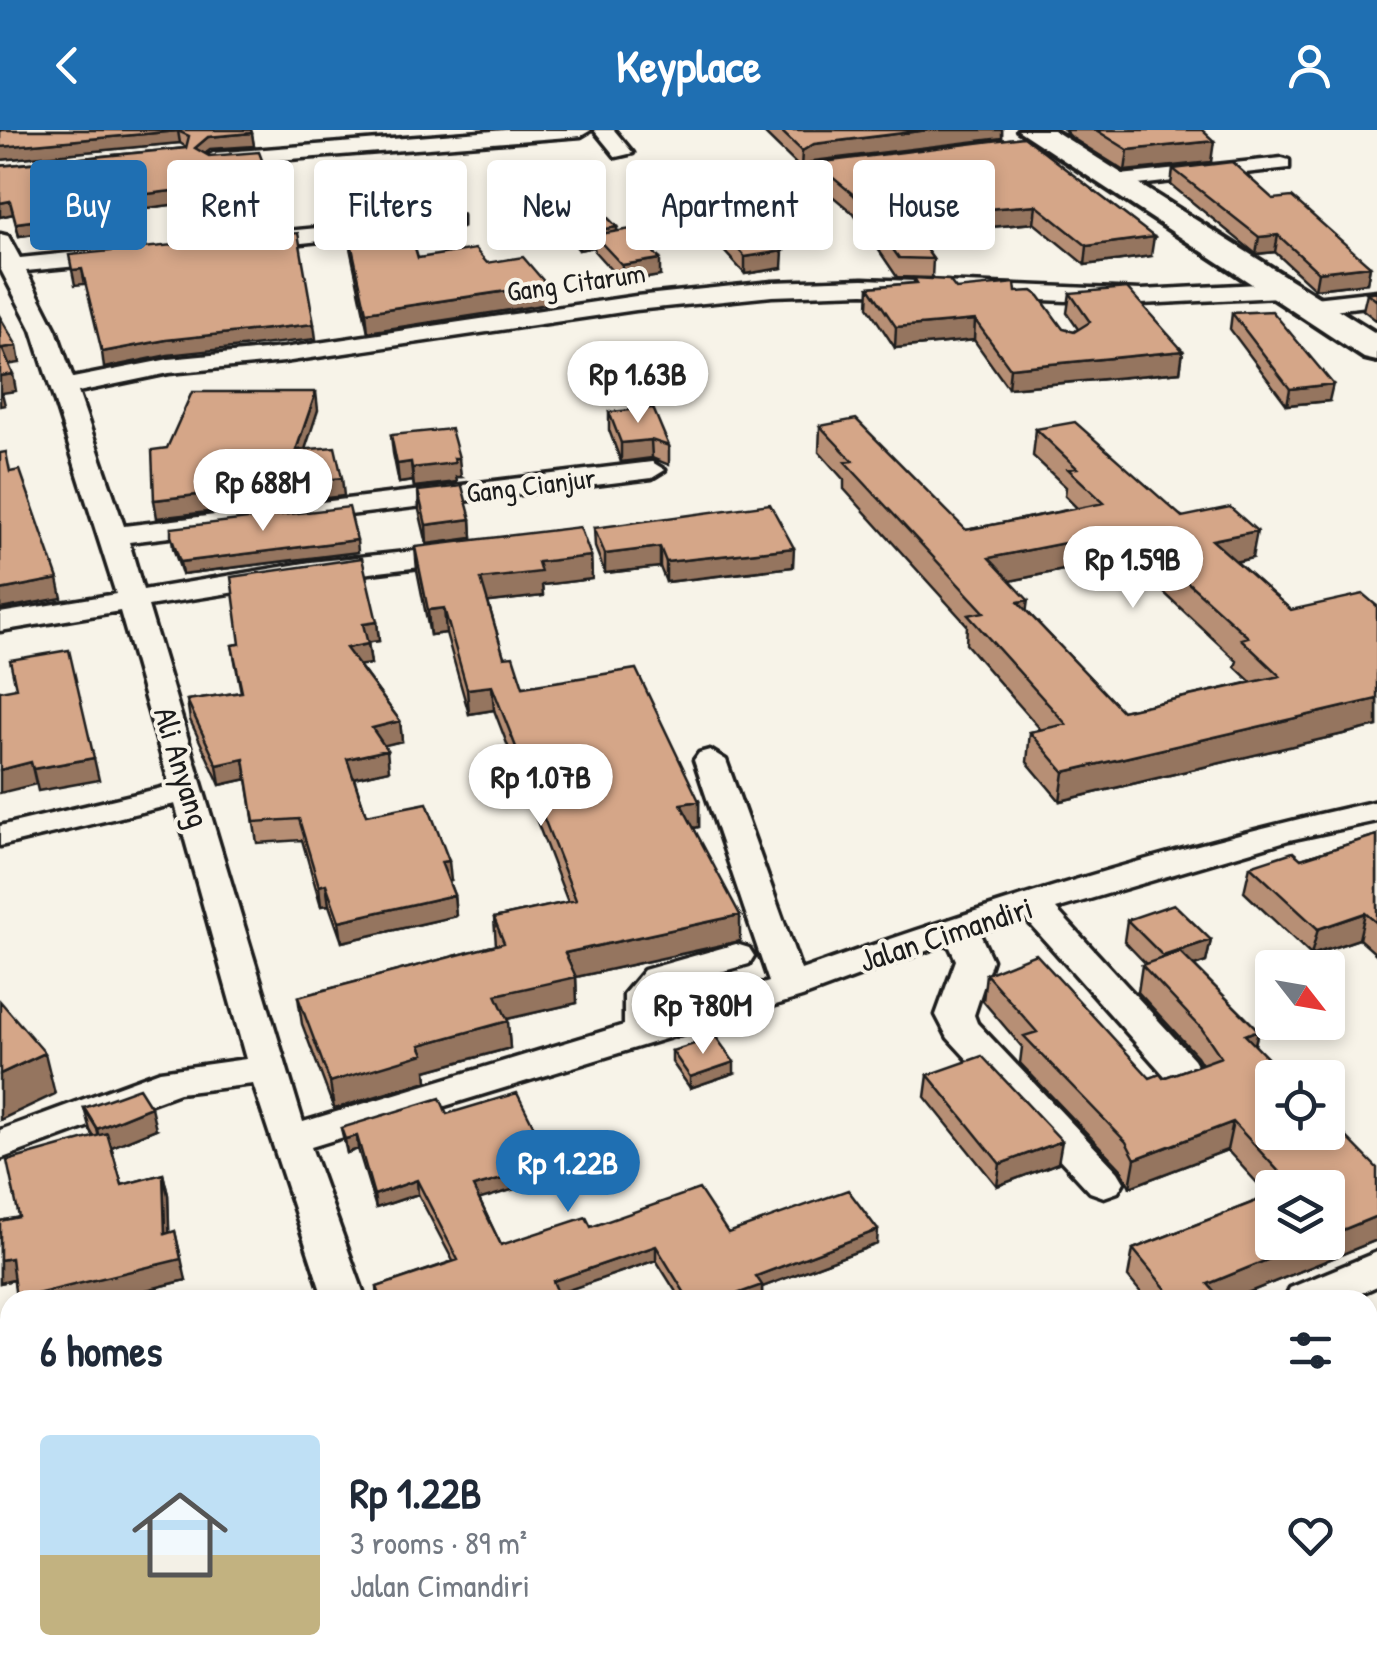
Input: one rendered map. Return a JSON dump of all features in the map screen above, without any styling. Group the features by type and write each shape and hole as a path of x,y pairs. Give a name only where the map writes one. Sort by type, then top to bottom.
{"highway":[{"path":"1032,139 1111,182 1377,350"}],"street":[{"path":"210,159 580,130"},
{"path":"604,130 623,153"},
{"path":"1111,182 1282,164"},
{"path":"5,254 149,252"},
{"name":"Ali Anyang","path":"5,254 44,330 65,387 190,791 289,1140 342,1290"},
{"name":"Gang Citarum","path":"65,387 169,366 284,355 706,295 836,285 1141,297 1377,298"},
{"path":"1035,292 1054,317"},
{"name":"Gang Cianjur","path":"113,536 652,470"},
{"path":"0,622 131,599 500,548"},
{"path":"710,760 789,988"},
{"path":"0,836 190,791"},
{"name":"Jalan Cimandiri","path":"289,1140 789,988 958,926 1282,832 1377,811"},
{"path":"1033,905 1180,1068"},
{"path":"958,926 974,960 955,1014 960,1029 1104,1182"},
{"path":"643,1030 642,994 657,978 736,956"},
{"path":"0,1144 174,1080 271,1068"},
{"path":"1335,1290 1377,1268"}],"building":[{"path":"0,130 251,130 252,133 208,137 195,148 209,156 259,152 262,160 167,160 167,192 147,194 147,160 62,160 186,148 189,136 178,131 0,147"},
{"path":"780,130 928,130 814,144 802,151"},
{"path":"1096,130 1202,130 1214,141 1128,150"},
{"path":"1024,137 1154,237 1087,246 1036,205 995,208 995,160 853,160 853,194 833,178 833,161"},
{"path":"1232,162 1273,199 1292,197 1370,266 1318,272 1278,235 1259,237 1173,169"},
{"path":"30,163 30,221 16,223 10,201 0,203 0,166"},
{"path":"606,216 617,227 606,229"},
{"path":"626,230 626,250 651,250 660,259 622,265 606,248 606,233"},
{"path":"294,233 298,233 314,324 166,340 102,352 82,269 72,270 69,255 167,246 167,250 294,250"},
{"path":"475,249 487,263 523,257 547,285 366,312 353,250 416,250 418,258"},
{"path":"739,250 783,251 745,257"},
{"path":"893,250 927,250 933,259 899,258"},
{"path":"914,278 949,280 956,289 1015,283 1016,292 1032,291 1063,329 1074,332 1090,322 1070,293 1127,288 1183,351 1010,368 975,320 896,327 869,287 917,283"},
{"path":"1272,311 1333,384 1290,389 1232,313"},
{"path":"0,317 17,346 2,348 13,374 0,376"},
{"path":"192,392 316,392 296,450 335,447 342,478 154,500 152,450 167,448"},
{"path":"653,408 669,446 651,440 621,443 609,412"},
{"path":"856,419 966,530 1104,503 1068,469 1077,468 1036,429 1075,422 1182,517 1230,507 1257,531 1212,540 1291,610 1363,594 1377,606 1377,699 1064,772 1030,732 1066,724 968,615 984,612 845,462 853,461 820,426","holes":["1130,530 1248,637 1241,639 1280,676 1122,711 1018,602 1028,600 989,558"]},
{"path":"451,429 459,458 454,458 455,463 412,468 411,462 397,464 391,435"},
{"path":"6,452 10,472 20,470 58,579 0,590 0,453"},
{"path":"462,486 471,519 426,525 418,491"},
{"path":"770,504 794,548 666,562 660,547 605,554 594,528"},
{"path":"349,507 357,540 180,562 171,536 171,528"},
{"path":"580,527 591,556 538,562 541,572 481,579 504,657 513,656 523,687 636,669 699,801 681,804 740,915 565,953 576,977 496,995 508,1021 420,1045 424,1054 330,1082 298,997 504,943 494,918 576,900 492,686 467,689 444,608 428,610 415,547"},
{"path":"362,558 377,622 363,624 368,644 346,648 400,721 372,728 387,750 347,759 366,815 427,803 449,861 441,862 454,895 339,921 326,884 319,886 299,819 254,822 244,759 217,765 187,700 242,692 232,645 240,644 231,577"},
{"path":"69,650 94,758 33,769 31,762 0,770 0,691 16,688 10,660"},
{"path":"1377,835 1377,923 1365,913 1318,929 1250,866 1293,852 1301,859"},
{"path":"1174,904 1211,940 1163,956 1127,920"},
{"path":"1180,952 1255,1027 1255,1031 1245,1035 1269,1060 1255,1060 1255,1146 1233,1122 1135,1159 1126,1142 1024,1036 1037,1032 986,974 1036,954 1150,1078 1160,1074 1163,1078 1221,1057 1202,1029 1142,965"},
{"path":"0,1001 45,1053 0,1074"},
{"path":"716,1037 734,1062 690,1077 672,1051"},
{"path":"982,1056 1062,1141 1000,1164 928,1075"},
{"path":"139,1088 151,1107 97,1129 84,1108"},
{"path":"517,1093 553,1165 473,1187 501,1245 586,1217 591,1227 699,1189 728,1233 848,1190 878,1230 756,1276 762,1285 748,1290 683,1290 656,1246 553,1281 557,1290 378,1290 377,1287 458,1260 417,1180 374,1195 357,1136 345,1139 341,1128 440,1098 447,1114"},
{"path":"107,1133 122,1185 163,1174 165,1234 175,1231 181,1259 53,1290 15,1290 11,1258 0,1260 0,1221 19,1217 7,1161"},
{"path":"1345,1135 1377,1168 1377,1216 1345,1229 1345,1170 1277,1170 1259,1150 1345,1150"},
{"path":"1255,1202 1255,1260 1267,1260 1208,1284 1213,1290 1167,1290 1133,1249"}]}
